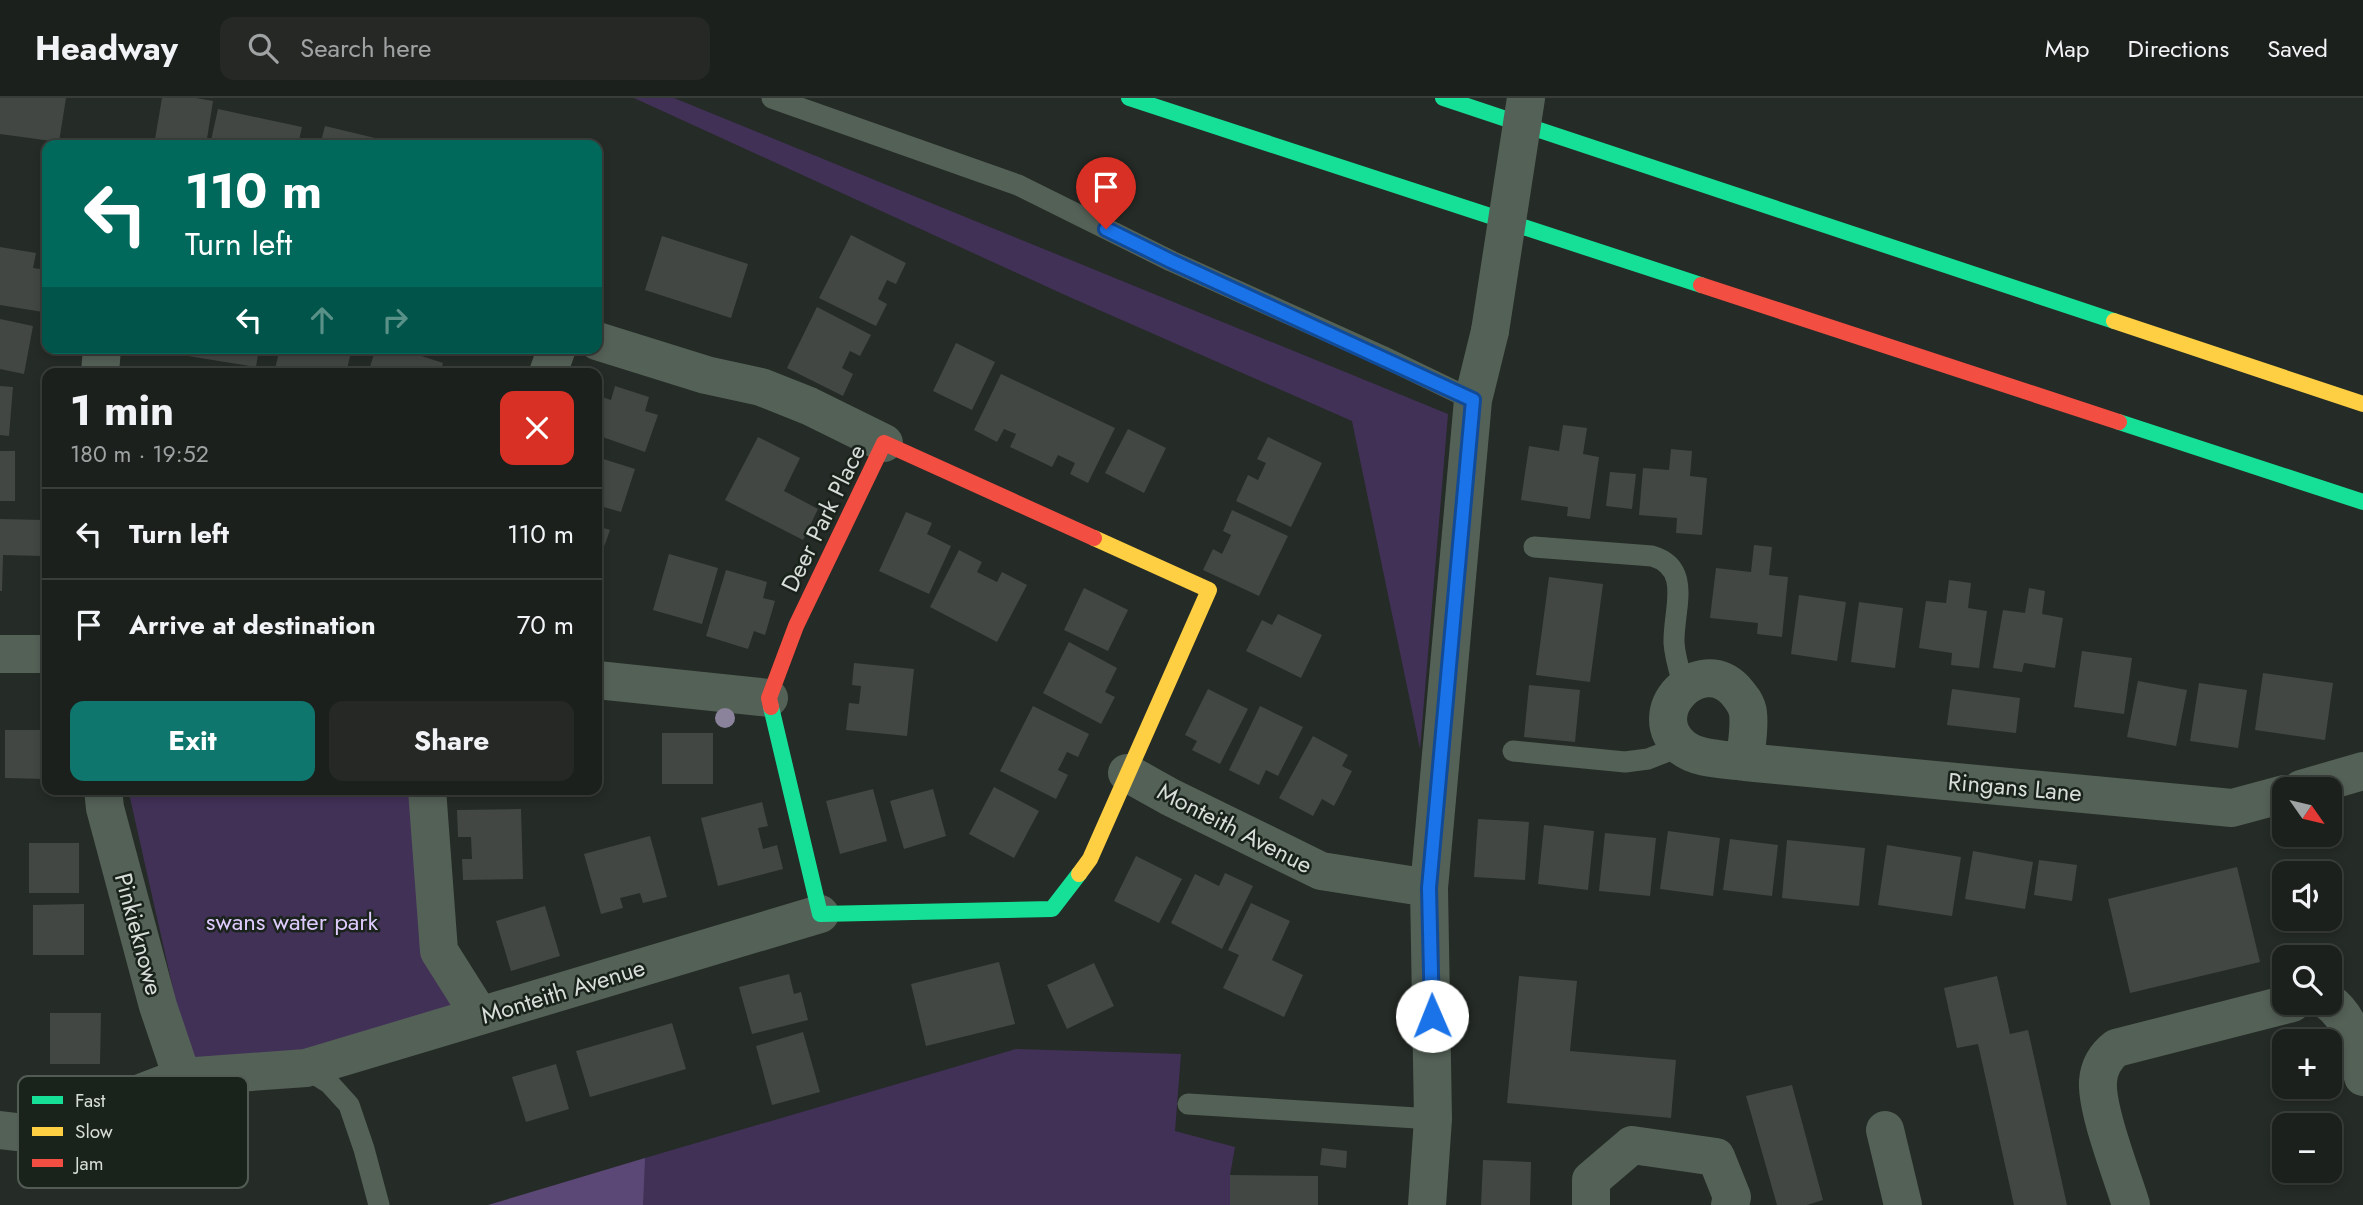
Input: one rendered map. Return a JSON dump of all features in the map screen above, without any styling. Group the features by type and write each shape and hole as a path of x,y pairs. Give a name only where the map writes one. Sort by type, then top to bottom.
{"main road":[{"path":"1129,98 2363,502"},
{"path":"1443,98 2363,404"},
{"name":"Deer Park Place","path":"769,698 796,626 884,443 1209,590 1090,859 1052,909 820,914"},
{"path":"769,698 820,914"}],"street":[{"path":"1427,1205 1433,1119 1429,888 1473,400 1490,331 1526,98"},
{"path":"602,343 706,375 761,387 809,406 884,443"},
{"path":"0,654 42,654"},
{"path":"1681,746 1670,730 1667,714 1674,698 1684,687 1699,679 1718,680 1731,686 1742,698 1748,711 1745,762"},
{"path":"602,681 769,698"},
{"name":"Ringans Lane","path":"1681,746 1698,755 1745,762 2232,808 2272,797"},
{"path":"2342,777 2363,771"},
{"name":"Monteith Avenue","path":"1127,773 1321,871 1429,888"},
{"name":"Pinkieknowe","path":"104,795 158,1006 182,1076"},
{"path":"427,795 439,951 480,1016"},
{"name":"Monteith Avenue","path":"196,1076 306,1068 820,914"},
{"path":"2131,1205 2100,1101 2098,1080 2108,1055 2116,1048 2272,1008"},
{"path":"2342,1013 2349,1023 2363,1077"},
{"name":"Monteith Avenue","path":"0,1130 18,1132"},
{"path":"1885,1130 1903,1205"},
{"path":"1591,1205 1591,1180 1632,1145 1716,1157 1732,1197 1730,1205"}],"lane":[{"path":"772,98 1018,186 1171,261 1473,400"},
{"path":"1534,547 1651,556 1664,560 1674,568 1678,580 1675,654 1684,687"},
{"path":"1513,751 1625,762 1648,759 1681,746"},
{"path":"266,1055 306,1068 329,1083 348,1105 364,1149 379,1205"},
{"path":"1188,1104 1433,1119"}],"green space":[{"path":"634,98 674,98 1448,414 1420,749 1352,421 1065,295"},
{"name":"swans water park","path":"129,795 416,795 457,1012 320,1051 190,1064"},
{"path":"1016,1049 1181,1054 1175,1131 1235,1147 1230,1175 1230,1205 635,1205 645,1158"}],"shaded area":[{"path":"645,1158 643,1205 488,1205"}],"building":[{"path":"0,98 66,98 59,140 0,134"},
{"path":"162,98 213,101 207,140 155,140"},
{"path":"218,109 302,127 299,140 211,140"},
{"path":"325,126 383,140 321,140"},
{"path":"851,235 906,263 896,284 887,280 878,299 887,304 876,326 819,298"},
{"path":"662,236 748,264 731,318 645,290"},
{"path":"0,247 36,253 33,268 42,269 42,312 0,305"},
{"path":"817,307 871,335 860,356 850,351 842,368 853,374 843,396 787,368"},
{"path":"0,319 33,326 24,374 0,369"},
{"path":"956,343 995,362 972,410 933,391"},
{"path":"188,354 258,354 256,367"},
{"path":"279,354 351,354 347,368 275,368"},
{"path":"374,354 415,354 443,363 442,368 370,368"},
{"path":"1001,374 1115,428 1088,483 1070,474 1075,463 1058,455 1052,467 1010,447 1016,434 1004,429 997,442 974,430"},
{"path":"0,386 13,387 9,436 0,435"},
{"path":"615,386 649,397 645,411 658,415 645,452 602,437 602,397 611,400"},
{"path":"1563,425 1587,428 1583,454 1599,457 1590,519 1567,516 1568,507 1521,500 1529,446 1559,451"},
{"path":"1128,429 1166,448 1144,493 1105,473"},
{"path":"758,437 800,458 784,491 818,509 803,540 725,500"},
{"path":"1268,437 1322,463 1291,527 1236,501 1248,475 1258,480 1266,463 1257,459"},
{"path":"1671,449 1692,451 1690,476 1707,478 1702,535 1676,533 1677,518 1639,515 1643,468 1669,470"},
{"path":"0,451 15,451 15,501 0,501"},
{"path":"602,459 635,469 621,512 602,506"},
{"path":"1610,472 1636,474 1632,509 1606,506"},
{"path":"1232,510 1288,536 1259,596 1203,570 1213,549 1222,554 1231,535 1223,531"},
{"path":"906,512 932,523 927,534 951,546 929,594 879,571"},
{"path":"0,519 42,520 42,556 3,555 0,591"},
{"path":"602,528 610,530 602,552"},
{"path":"1754,545 1772,547 1769,575 1788,577 1782,637 1757,634 1758,623 1710,618 1716,568 1751,572"},
{"path":"959,550 982,562 977,572 997,582 1002,572 1027,585 997,642 930,607"},
{"path":"669,554 718,568 702,624 653,610"},
{"path":"726,570 767,582 763,598 775,601 765,635 754,631 748,649 706,636"},
{"path":"1549,577 1603,584 1590,682 1536,675"},
{"path":"1949,580 1971,583 1968,608 1987,611 1979,668 1951,665 1952,653 1919,648 1926,601 1946,603"},
{"path":"1084,588 1128,610 1108,651 1064,630"},
{"path":"2029,588 2045,591 2042,614 2063,618 2055,668 2024,663 2022,672 1993,668 2003,610 2025,613"},
{"path":"1799,595 1846,602 1837,661 1791,654"},
{"path":"1859,602 1903,608 1895,668 1851,662"},
{"path":"1278,614 1322,635 1301,678 1246,651 1262,620 1272,625"},
{"path":"1069,642 1117,668 1105,692 1115,697 1101,724 1043,693"},
{"path":"2082,651 2132,658 2124,714 2074,707"},
{"path":"854,663 914,669 907,736 846,730 849,703 859,704 861,686 852,685"},
{"path":"2263,673 2333,683 2325,740 2255,730"},
{"path":"2138,681 2187,690 2176,746 2127,737"},
{"path":"2199,683 2247,690 2238,748 2190,741"},
{"path":"1529,685 1580,690 1575,742 1524,737"},
{"path":"1208,689 1248,709 1220,764 1192,750 1197,741 1185,735"},
{"path":"1952,689 2020,698 2016,733 1947,725"},
{"path":"1033,706 1089,734 1078,757 1067,752 1058,770 1068,775 1056,799 1000,771"},
{"path":"1260,706 1303,727 1278,776 1266,770 1259,785 1229,770"},
{"path":"5,730 42,730 42,779 5,778"},
{"path":"662,733 713,733 713,784 662,784"},
{"path":"1313,736 1348,755 1342,766 1352,771 1334,806 1322,799 1313,816 1279,798"},
{"path":"994,787 1039,811 1014,858 969,834"},
{"path":"873,789 887,841 840,854 826,801"},
{"path":"933,789 946,836 904,849 890,801"},
{"path":"762,802 768,826 758,828 763,849 777,845 783,869 718,886 701,818"},
{"path":"521,809 523,879 463,880 462,859 472,859 471,837 458,837 457,810"},
{"path":"1478,819 1529,822 1525,880 1474,877"},
{"path":"1544,825 1594,831 1588,890 1538,884"},
{"path":"1668,831 1720,838 1713,896 1660,889"},
{"path":"1605,833 1656,838 1650,896 1599,891"},
{"path":"650,836 667,897 643,903 640,893 620,898 623,908 601,914 584,854"},
{"path":"1730,839 1778,845 1772,896 1723,890"},
{"path":"1787,840 1865,848 1859,906 1782,898"},
{"path":"29,843 79,843 79,893 29,893"},
{"path":"1887,845 1961,857 1952,916 1878,905"},
{"path":"1973,851 2033,862 2025,909 1965,899"},
{"path":"1136,856 1182,879 1159,923 1114,901"},
{"path":"2039,860 2077,865 2072,901 2034,895"},
{"path":"2237,867 2260,962 2130,993 2108,899"},
{"path":"1225,873 1253,886 1222,949 1171,923 1195,874 1219,886"},
{"path":"1251,903 1290,921 1272,960 1303,975 1284,1017 1223,988 1239,955 1228,950"},
{"path":"84,904 84,955 33,955 33,905"},
{"path":"545,906 560,956 511,971 496,921"},
{"path":"999,962 1015,1024 926,1046 911,984"},
{"path":"1094,963 1114,1006 1067,1029 1047,985"},
{"path":"789,974 794,994 801,992 808,1020 752,1034 739,987"},
{"path":"1519,976 1577,981 1570,1051 1676,1060 1671,1118 1507,1103"},
{"path":"1997,976 2010,1034 2028,1030 2067,1205 2014,1205 1978,1044 1957,1048 1944,988"},
{"path":"50,1013 101,1013 100,1064 50,1064"},
{"path":"672,1023 686,1069 590,1097 576,1051"},
{"path":"803,1032 820,1092 772,1105 756,1046"},
{"path":"556,1064 569,1109 526,1122 512,1077"},
{"path":"1792,1085 1823,1200 1807,1205 1777,1205 1746,1096"},
{"path":"1322,1148 1347,1151 1346,1168 1320,1165"},
{"path":"1483,1160 1531,1162 1530,1205 1481,1205"},
{"path":"1230,1175 1318,1176 1318,1205 1230,1205"}],"traffic: fast":[{"path":"1129,98 1701,285"},
{"path":"1443,98 2114,321"},
{"path":"2119,422 2363,502"},
{"path":"771,707 820,914 1052,909 1079,874"}],"traffic: slow":[{"path":"2114,321 2363,404"},
{"path":"1079,874 1090,859 1209,590 1094,538"}],"traffic: jam":[{"path":"1701,285 2119,422"},
{"path":"884,443 1094,538"},
{"path":"771,707 769,698 796,626 884,443"}],"route":[{"path":"1106,229 1473,400 1429,888 1432,1016"}]}
